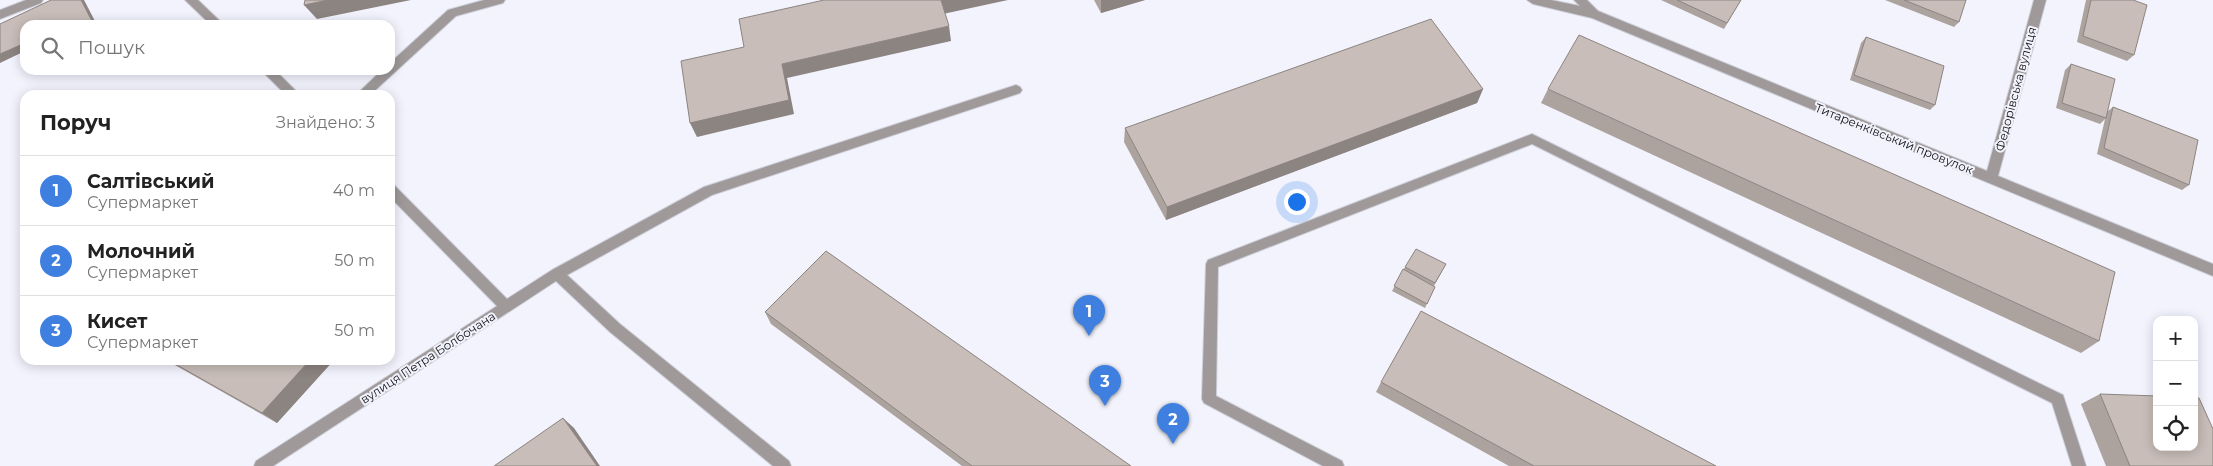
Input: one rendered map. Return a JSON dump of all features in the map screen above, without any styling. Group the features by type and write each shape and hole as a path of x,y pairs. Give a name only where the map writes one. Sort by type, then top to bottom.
{"street":[{"path":"0,15 36,0"},
{"path":"191,0 213,20"},
{"path":"395,65 452,13 499,0"},
{"path":"1533,0 1594,14"},
{"name":"Титаренківський провулок","path":"1580,0 1594,14 2213,270"},
{"name":"Федорівська вулиця","path":"1991,179 2040,0"},
{"path":"272,75 289,90"},
{"path":"368,90 384,75"},
{"path":"506,307 557,274 708,191 1016,90"},
{"path":"1336,466 1320,462 1209,399 1212,264 1532,140 2058,399 2079,466"},
{"name":"вулиця Петра Болбочана","path":"261,466 506,307 395,194"},
{"path":"557,274 615,328 784,466"}],"building":[{"path":"51,0 81,0 91,20 20,20 20,45 0,54 0,24"},
{"path":"305,0 328,0 304,5"},
{"path":"824,0 941,0 949,26 782,64 789,100 690,123 681,61 744,47 739,19"},
{"path":"1677,0 1741,0 1727,23"},
{"path":"1904,0 1966,0 1959,22"},
{"path":"2091,0 2133,0 2147,5 2134,55 2083,36"},
{"path":"1431,19 1483,89 1167,207 1125,128"},
{"path":"1579,35 2115,272 2099,341 1548,89"},
{"path":"1866,37 1944,66 1935,105 1854,75"},
{"path":"2071,64 2115,79 2106,118 2062,103"},
{"path":"2113,107 2198,140 2189,185 2104,148"},
{"path":"1416,249 1446,264 1435,283 1405,267"},
{"path":"826,251 1131,466 972,466 765,312"},
{"path":"1403,269 1435,287 1427,304 1394,286"},
{"path":"1421,311 1716,466 1534,466 1381,382"},
{"path":"177,365 305,365 262,413"},
{"path":"2100,394 2153,396 2153,451 2198,451 2199,398 2213,429 2213,466 2130,466"},
{"path":"563,418 597,466 494,466"}],"place":[{"name":"Салтівський","path":"1089,336"},
{"name":"Кисет","path":"1105,406"},
{"name":"Молочний","path":"1173,444"}]}
